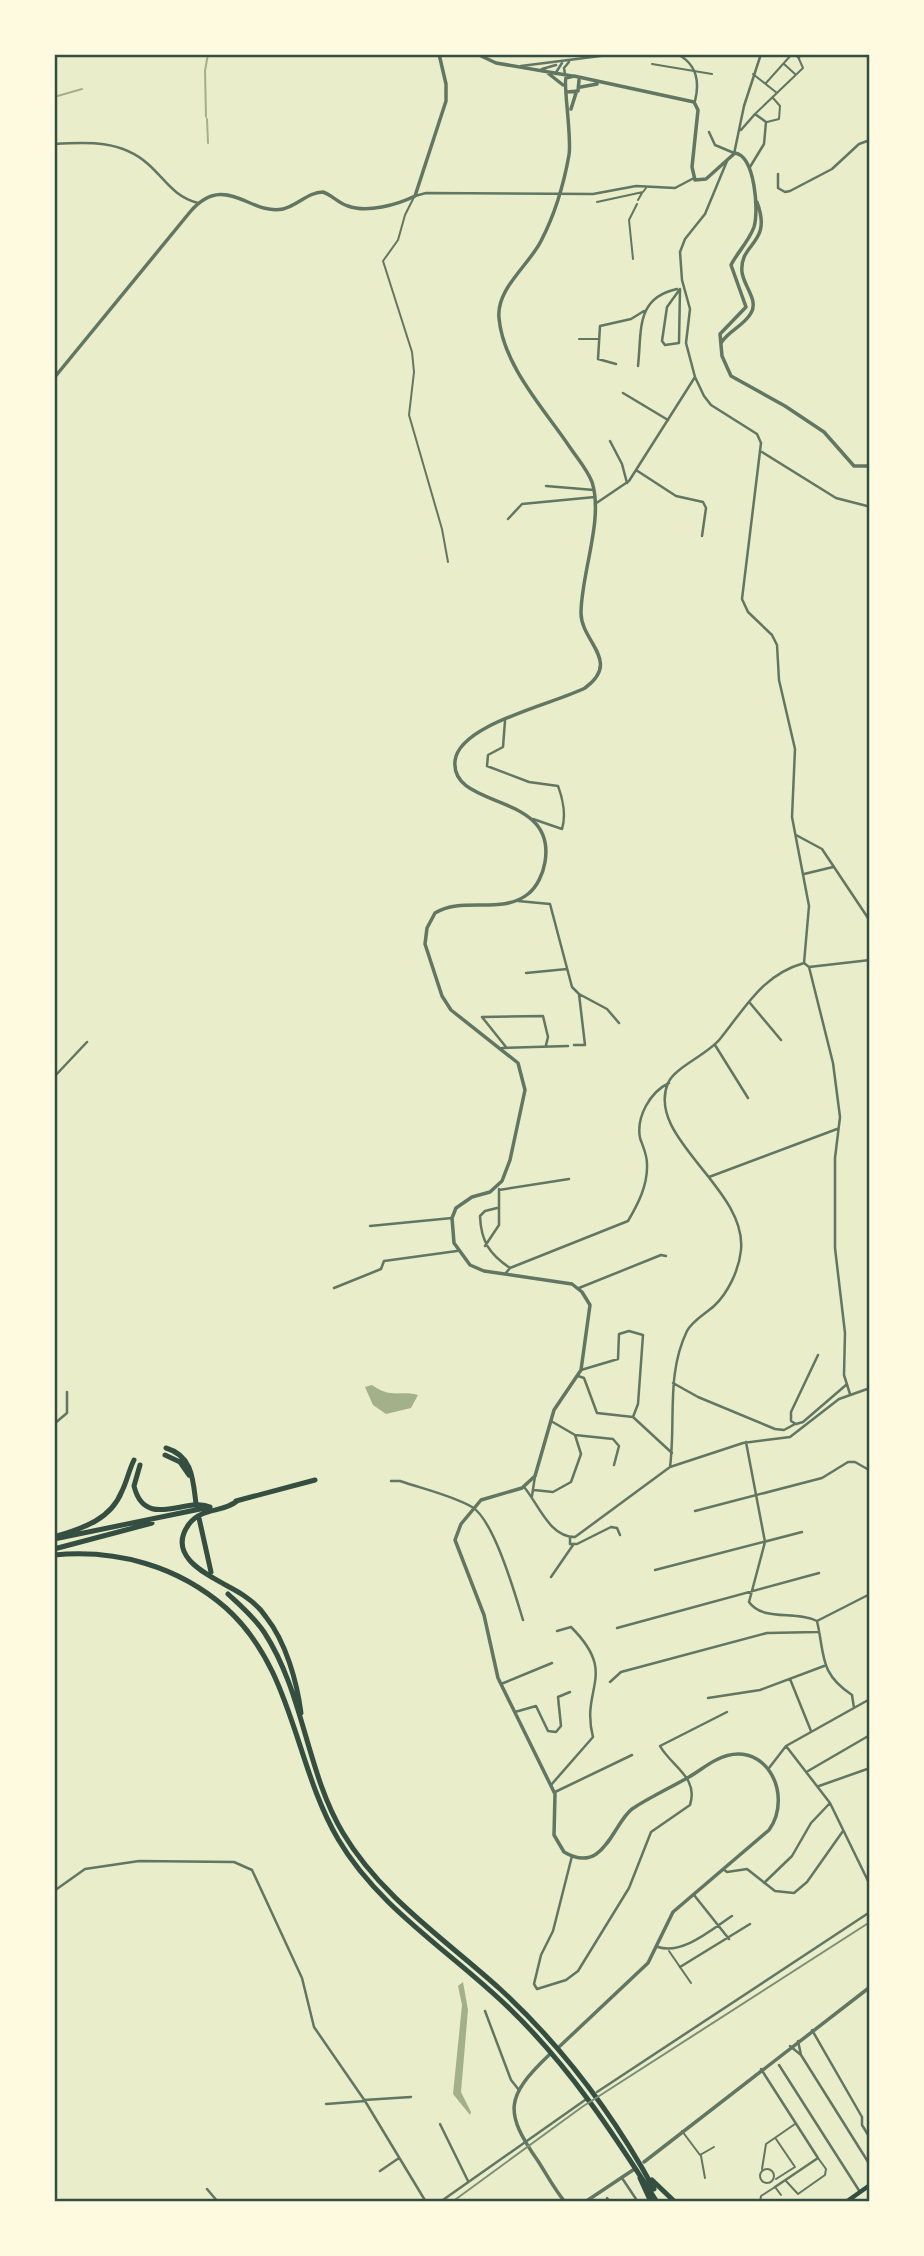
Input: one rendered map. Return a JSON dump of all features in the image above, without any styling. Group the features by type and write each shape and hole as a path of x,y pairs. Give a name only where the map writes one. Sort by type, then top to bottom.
{"highway":[{"path":"166,1451 178,1453 188,1464 197,1504"},
{"path":"54,1538 90,1525 111,1510 119,1499 134,1460"},
{"path":"140,1465 134,1486 146,1504 163,1510 204,1504 210,1507"},
{"path":"54,1538 237,1501 314,1480"},
{"path":"237,1501 232,1505 205,1512 190,1523 184,1541 187,1554 194,1566 228,1590 256,1621 272,1646 302,1720"},
{"path":"54,1549 183,1513"},
{"path":"199,1518 210,1575"},
{"path":"54,1555 111,1555 147,1563 180,1577 216,1600 242,1624 266,1658 280,1686 320,1801 335,1833 354,1863 478,1974 546,2040 654,2189 659,2202"},
{"path":"228,1590 257,1606 275,1631 289,1666 323,1789 340,1828 385,1892"},
{"path":"272,1646 303,1751"},
{"path":"642,2173 651,2202"},
{"path":"654,2189 675,2202"}],"main road":[{"path":"847,2201 870,2185"}],"street":[{"path":"439,54 446,86 445,105 398,240 383,261 412,355 409,415 443,533 448,562"},
{"path":"477,54 496,62 682,97 694,102 698,110 694,178"},
{"path":"521,66 562,63 616,54"},
{"path":"677,54 686,59 696,73 699,88 694,102"},
{"path":"54,377 200,203 230,195 279,209 323,192 347,206 363,208 396,204 426,193 557,194 647,187 675,188 694,178 704,180 734,153 753,75 761,54"},
{"path":"741,130 803,68 799,58 793,54 766,83"},
{"path":"565,74 564,68 569,62"},
{"path":"542,69 562,63"},
{"path":"555,78 555,72 562,63"},
{"path":"783,63 795,74"},
{"path":"652,64 712,74"},
{"path":"505,721 503,747 486,756 488,768 529,782 558,786 564,821 562,829 533,819 468,787 456,771 456,755 464,741 477,731 582,690 598,674 600,658 581,616 595,505 594,490 587,472 518,370 498,315 501,299 542,240 569,156 570,114 565,91 563,85 542,69"},
{"path":"753,75 778,94"},
{"path":"563,85 566,78 576,77"},
{"path":"570,114 579,90 576,77"},
{"path":"565,91 603,83"},
{"path":"755,114 766,122 779,119 780,106 773,98"},
{"path":"750,168 764,144 766,122"},
{"path":"709,132 715,145 741,154 750,168 757,218 752,232 731,265 746,307 741,316 726,325 720,334 720,345 731,376 785,406 824,432 854,466 870,466"},
{"path":"778,174 779,189 790,191 832,169 859,144 870,140"},
{"path":"54,144 92,142 117,146 149,165 176,194 200,203"},
{"path":"682,289 667,307 662,341 665,345 679,343 682,289 679,261 681,247 705,214 727,161"},
{"path":"638,200 647,187"},
{"path":"597,202 643,192"},
{"path":"720,345 727,332 751,314 754,306 742,272 746,253 755,244 763,226 755,198"},
{"path":"633,259 629,220 636,204"},
{"path":"616,364 598,359 598,340 602,324 634,318 657,295 682,289"},
{"path":"682,289 690,309 686,341 695,377 711,405 757,434 762,452 744,564 742,599 748,612 772,635 777,645 779,680 796,749 792,817 808,905 804,963"},
{"path":"638,366 646,308"},
{"path":"579,339 598,340"},
{"path":"595,505 627,483 695,377"},
{"path":"622,393 668,420"},
{"path":"610,441 622,464 627,483"},
{"path":"762,452 836,498 867,506"},
{"path":"636,470 676,496 703,502 706,508 702,536"},
{"path":"546,486 594,490"},
{"path":"582,489 582,501"},
{"path":"508,519 522,504 582,501 595,497"},
{"path":"515,900 531,891 544,867 545,842 533,819"},
{"path":"796,835 822,849 870,921"},
{"path":"804,874 833,867"},
{"path":"568,1045 504,1047 445,1003 427,953 425,936 430,921 441,909 515,900 550,904 572,987 579,994 607,1009 619,1023"},
{"path":"809,967 870,960"},
{"path":"804,963 809,967 833,1063 840,1116 837,1129 835,1248 843,1306 846,1385 850,1394"},
{"path":"505,1275 510,1268 628,1221 642,1194 648,1166 639,1130 646,1104 669,1083 675,1073 715,1045 778,972 804,963"},
{"path":"526,973 567,969"},
{"path":"574,1045 585,1045 579,994"},
{"path":"750,1003 782,1040"},
{"path":"485,1247 499,1225 498,1189 506,1173 525,1090 518,1063 482,1019 485,1015 543,1016 548,1037 546,1045"},
{"path":"54,1077 87,1042"},
{"path":"715,1045 748,1098"},
{"path":"669,1083 665,1110 668,1118 726,1198 740,1223 741,1254 722,1297 687,1330 673,1383 670,1467"},
{"path":"709,1177 837,1129"},
{"path":"531,1496 554,1410 581,1370 590,1310 579,1288 565,1282 477,1269 457,1251 452,1236 452,1218 461,1203 498,1189 569,1179"},
{"path":"497,1208 480,1216 485,1247 510,1268"},
{"path":"370,1226 452,1218"},
{"path":"334,1288 381,1269 384,1261 457,1251"},
{"path":"579,1288 661,1255 666,1256"},
{"path":"581,1370 618,1359 619,1334 629,1331 643,1335 638,1404 633,1417"},
{"path":"796,1424 790,1414 818,1354"},
{"path":"578,1376 584,1378 597,1413 633,1417 672,1453"},
{"path":"673,1383 698,1397 775,1429 784,1430 804,1421 846,1385"},
{"path":"570,1537 580,1535 600,1521 670,1467 746,1443 779,1440 793,1435 850,1394 870,1388"},
{"path":"54,1424 67,1413 67,1392"},
{"path":"551,1421 575,1435 613,1439 619,1446 614,1465"},
{"path":"534,1490 553,1492 571,1482 581,1454 575,1435"},
{"path":"746,1443 765,1542 764,1556 750,1592 749,1602 752,1607 770,1614 801,1614 817,1621"},
{"path":"695,1511 822,1478 849,1462 863,1465 869,1470 870,1479"},
{"path":"535,1476 524,1487 488,1496 474,1508 458,1528 456,1545 482,1609 501,1685 555,1792 554,1836 560,1849 572,1856 586,1856 607,1846 628,1812 715,1760 732,1754 753,1757 769,1768 779,1793 775,1820 765,1834 693,1893 670,1916 658,1947 648,1962 560,2046"},
{"path":"391,1482 400,1481 474,1508 500,1552 523,1620"},
{"path":"524,1487 545,1518 570,1537 573,1545"},
{"path":"551,1577 573,1545 609,1527 617,1528 620,1535"},
{"path":"655,1570 802,1532"},
{"path":"617,1628 819,1573"},
{"path":"817,1621 870,1594"},
{"path":"817,1621 824,1666 834,1683 852,1695 854,1709"},
{"path":"551,1785 593,1737 590,1709 597,1675 588,1644 571,1627 557,1631"},
{"path":"610,1682 621,1672 767,1633 819,1632"},
{"path":"501,1685 552,1663"},
{"path":"708,1699 760,1690 824,1666"},
{"path":"790,1679 811,1732"},
{"path":"515,1712 536,1706 548,1731 556,1732 561,1726 558,1697 570,1692"},
{"path":"769,1768 786,1746 870,1699"},
{"path":"572,1856 553,1931 541,1955 534,1984 537,1989 565,1980 589,1956 629,1888 651,1832 690,1805 692,1795 688,1778 660,1746 727,1712"},
{"path":"808,1771 870,1735"},
{"path":"786,1746 808,1771 830,1803 869,1883"},
{"path":"555,1792 632,1755"},
{"path":"819,1786 870,1768"},
{"path":"763,1883 792,1856 811,1823 830,1803"},
{"path":"723,1869 727,1872 747,1869 763,1883 784,1894 800,1889 843,1831"},
{"path":"54,1891 73,1875 93,1867 148,1860 234,1862 246,1866 255,1877 302,1978 310,2020 364,2100 426,2202"},
{"path":"693,1893 729,1939"},
{"path":"597,2091 870,1912"},
{"path":"669,1951 682,1947 733,1916"},
{"path":"680,1966 750,1924"},
{"path":"658,1947 669,1951 691,1983"},
{"path":"644,2161 870,1987"},
{"path":"485,2011 511,2080 519,2090"},
{"path":"812,2030 862,2117 862,2125 870,2138"},
{"path":"798,2041 801,2055"},
{"path":"790,2046 801,2055 870,2165"},
{"path":"549,2055 527,2077 519,2090 514,2106 515,2124 562,2200"},
{"path":"779,2065 860,2192"},
{"path":"761,2069 826,2169 825,2175 796,2194 786,2180"},
{"path":"326,2104 411,2097"},
{"path":"440,2202 585,2100"},
{"path":"775,2138 795,2167 767,2185 759,2173 762,2169 765,2144 796,2123"},
{"path":"440,2124 468,2182"},
{"path":"681,2131 701,2155 705,2178"},
{"path":"701,2155 714,2147"},
{"path":"380,2171 400,2158"},
{"path":"760,2202 761,2196 818,2158"},
{"path":"762,2169 767,2166 776,2179"},
{"path":"585,2202 633,2170"},
{"path":"621,2177 638,2202"},
{"path":"775,2187 781,2195"},
{"path":"207,2189 218,2202"}],"shaded area":[{"path":"372,1385 390,1393 418,1395 411,1408 386,1414 373,1405 365,1387"},
{"path":"463,1982 468,2010 461,2092 470,2115 453,2094 462,2005 458,1986"}],"waterway":[{"path":"206,117 205,71 208,54"},
{"path":"54,97 82,89"},
{"path":"207,119 208,143"}],"railway":[{"path":"452,2202 582,2107 870,1922"}]}
